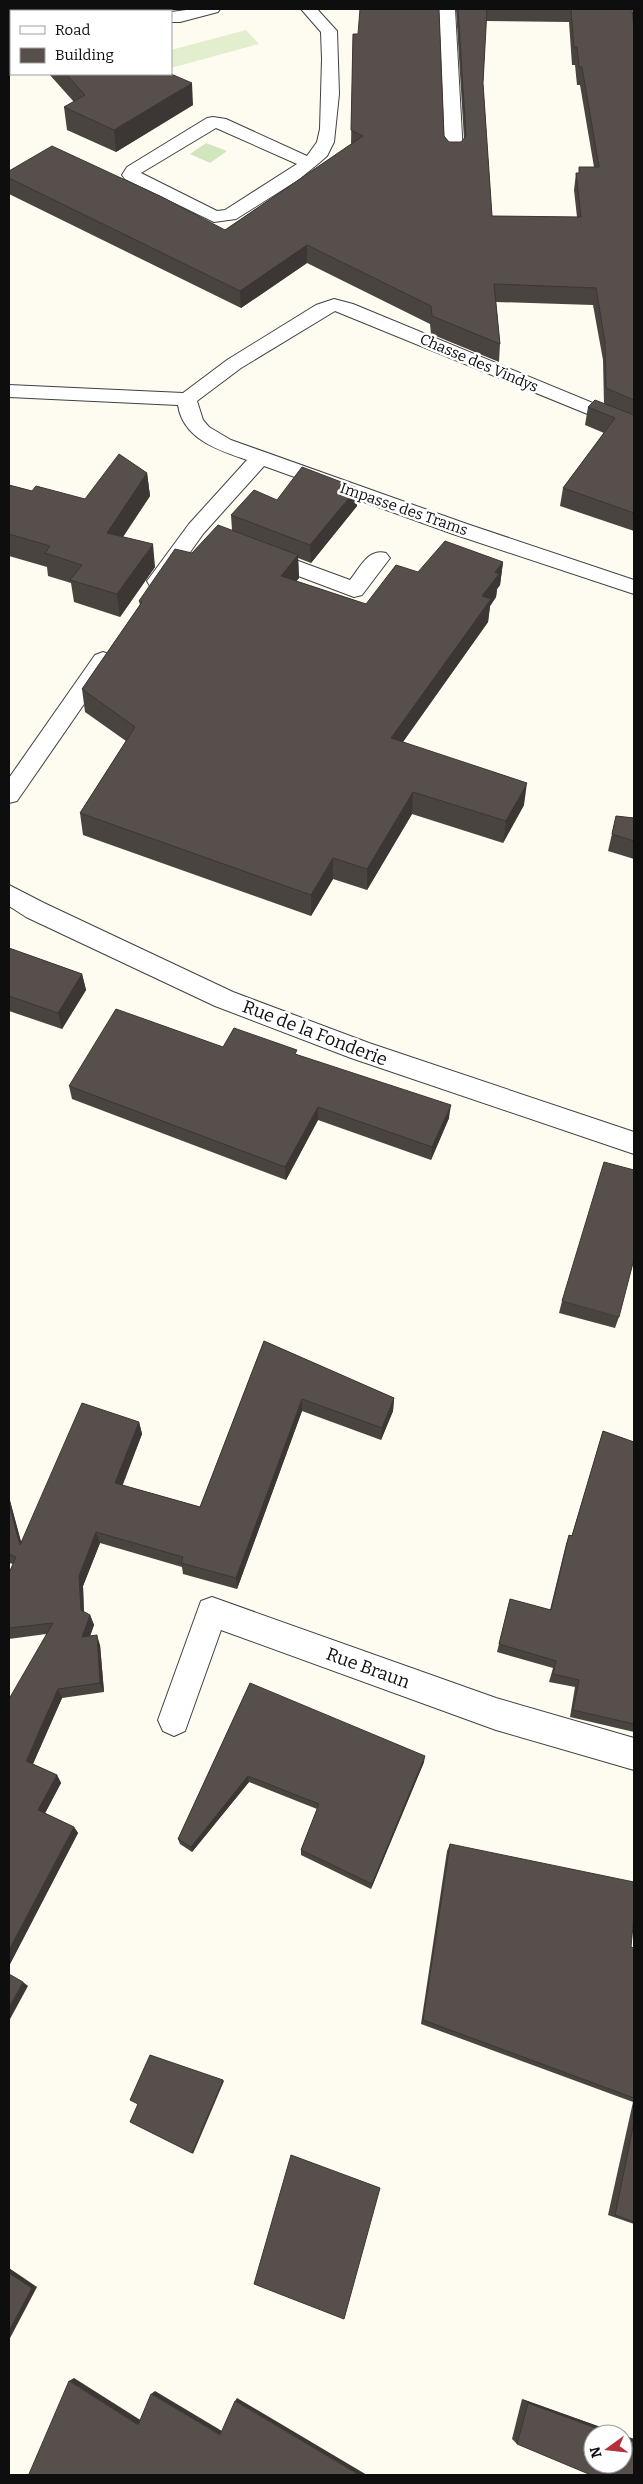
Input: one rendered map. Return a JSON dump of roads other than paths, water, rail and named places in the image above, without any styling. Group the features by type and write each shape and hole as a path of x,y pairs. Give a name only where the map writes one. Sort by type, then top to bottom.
{"street":[{"path":"172,17 180,17 212,9"},
{"path":"308,163 220,123 213,122 133,170 132,175 214,217 222,217 230,215 308,163 322,150 329,135 329,31 309,9"},
{"path":"447,9 454,154"},
{"name":"Chasse des Vindys","path":"187,399 263,345 323,308 334,305 346,308 634,427"},
{"path":"9,391 187,399"},
{"name":"Impasse des Trams","path":"187,399 187,413 194,426 207,437 260,458 460,529 634,586"},
{"path":"149,594 205,533 260,458"},
{"path":"242,547 354,590 379,558"},
{"path":"9,795 116,641"},
{"name":"Rue de la Fonderie","path":"9,894 35,910 224,998 360,1051 634,1143"},
{"name":"Rue Braun","path":"174,1720 212,1612 496,1714 634,1754"}]}
